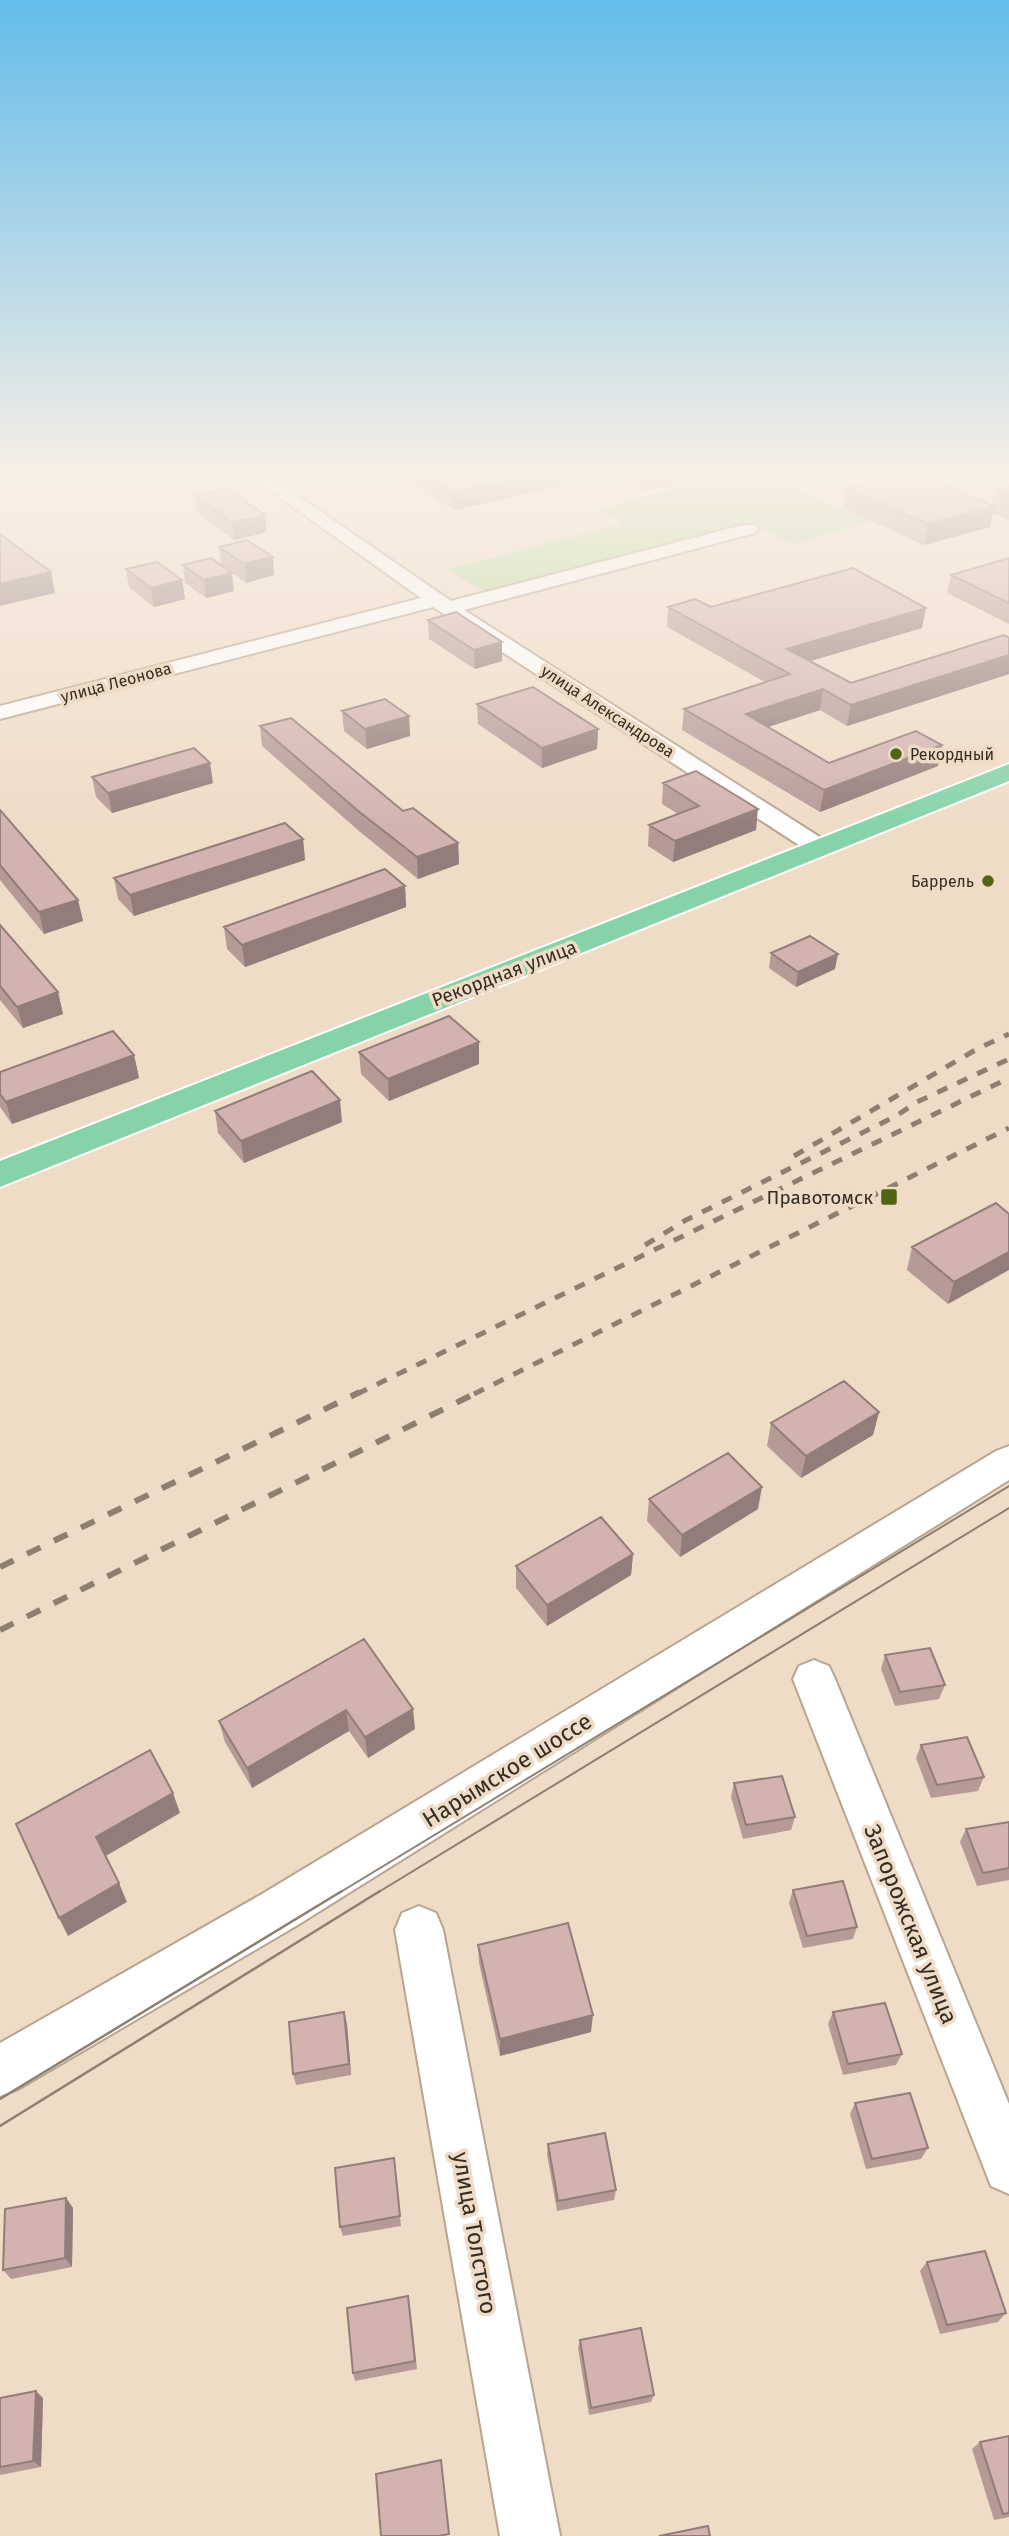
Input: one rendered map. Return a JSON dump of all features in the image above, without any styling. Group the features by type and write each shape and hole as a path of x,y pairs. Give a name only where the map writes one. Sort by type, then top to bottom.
{"main road":[{"name":"Рекордная улица","path":"0,1175 1009,772"}],"street":[{"name":"улица Александрова","path":"430,595 820,848"},
{"name":"улица Леонова","path":"0,713 477,595"},
{"name":"Нарымское шоссе","path":"0,2071 279,1910 1009,1461"},
{"name":"Запорожская улица","path":"814,1679 1009,2168"},
{"name":"улица Толстого","path":"419,1930 530,2536"}],"building":[{"path":"753,595 903,595 926,608 787,649 851,683 1004,635 1009,638 1009,655 851,705 823,689 746,714 829,763 916,731 942,745 824,790 684,709 790,674 668,607 695,599 711,607"},
{"path":"993,595 1009,595 1009,603"},
{"path":"456,612 502,642 474,650 428,620"},
{"path":"533,687 598,729 542,748 477,704"},
{"path":"385,699 409,716 365,729 342,711"},
{"path":"291,718 403,811 413,808 458,843 417,857 357,810 260,726"},
{"path":"194,748 210,763 108,793 92,777"},
{"path":"696,771 758,809 675,841 649,825 699,806 663,783"},
{"path":"0,810 78,900 39,912 0,865"},
{"path":"285,823 303,839 130,895 114,878"},
{"path":"385,869 405,886 242,945 224,927"},
{"path":"0,925 58,992 17,1007 0,986"},
{"path":"810,936 838,954 798,972 771,953"},
{"path":"449,1016 479,1042 388,1079 359,1052"},
{"path":"113,1031 134,1055 6,1102 0,1094 0,1072"},
{"path":"312,1071 340,1100 241,1141 215,1111"},
{"path":"996,1203 1009,1214 1009,1252 954,1282 912,1247"},
{"path":"844,1381 879,1412 806,1456 771,1423"},
{"path":"728,1453 762,1487 682,1535 649,1499"},
{"path":"601,1517 633,1554 547,1605 516,1566"},
{"path":"364,1639 413,1709 365,1737 346,1710 247,1768 219,1721"},
{"path":"930,1648 945,1685 900,1692 885,1655"},
{"path":"967,1737 984,1777 937,1785 921,1745"},
{"path":"150,1750 173,1793 96,1837 119,1883 59,1918 16,1824"},
{"path":"782,1776 795,1817 746,1825 734,1783"},
{"path":"1009,1822 1009,1868 983,1873 966,1829"},
{"path":"843,1881 857,1927 807,1936 793,1890"},
{"path":"568,1923 593,2015 500,2039 478,1945"},
{"path":"885,2003 902,2054 848,2064 833,2012"},
{"path":"344,2012 349,2064 293,2074 289,2022"},
{"path":"910,2093 928,2148 872,2159 855,2103"},
{"path":"605,2133 616,2190 558,2201 548,2144"},
{"path":"394,2158 400,2216 340,2227 335,2168"},
{"path":"66,2198 65,2258 3,2270 5,2209"},
{"path":"985,2251 1006,2313 947,2325 927,2262"},
{"path":"408,2296 415,2361 353,2373 347,2308"},
{"path":"641,2328 654,2395 591,2408 580,2340"},
{"path":"36,2391 33,2461 0,2467 0,2398"},
{"path":"1009,2436 1009,2513 1003,2514 980,2442"},
{"path":"441,2460 449,2534 381,2536 376,2474"},
{"path":"708,2526 710,2536 659,2536"}],"tram line":[{"path":"339,1893 1009,1486"},
{"path":"377,1893 1009,1508"},
{"path":"0,2099 342,1891"},
{"path":"0,2126 380,1891"}],"railway":[{"path":"794,1156 977,1049 1009,1034"},
{"path":"645,1245 686,1220 896,1116 917,1102 1009,1059"},
{"path":"357,1394 1009,1078"},
{"path":"474,1394 1009,1128"},
{"path":"0,1567 360,1392"},
{"path":"0,1630 478,1392"}],"place":[{"name":"Рекордный","path":"896,754"},
{"name":"Баррель","path":"988,881"},
{"name":"Правотомск","path":"889,1197"}]}
